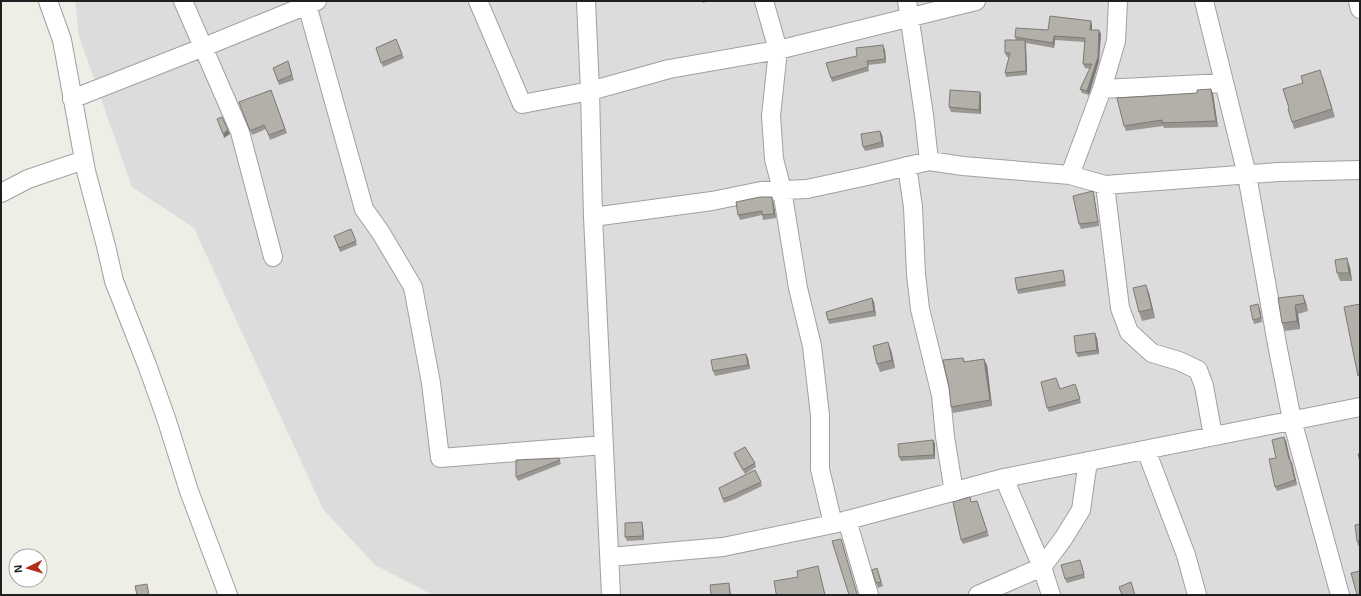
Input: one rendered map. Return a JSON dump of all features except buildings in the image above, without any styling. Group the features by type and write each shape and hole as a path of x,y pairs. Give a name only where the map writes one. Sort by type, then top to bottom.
{"street":[{"path":"48,1 62,40 84,160 114,281 147,365 166,418 189,491 228,595"},
{"path":"183,1 240,132 273,257"},
{"path":"478,1 522,104 590,91 669,69 778,50 907,9 976,1"},
{"path":"586,1 593,217 611,595"},
{"path":"764,1 778,50 771,116 774,159 782,190 798,288 812,346 820,415 820,469 869,595"},
{"path":"1070,174 1102,89 1116,41 1118,1"},
{"path":"1204,1 1247,174 1292,420 1340,595"},
{"path":"1358,1 1360,8"},
{"path":"72,99 204,48 310,2 364,209 381,233 413,286 431,383 440,458 604,445"},
{"path":"907,9 924,115 929,161"},
{"path":"1102,89 1224,82"},
{"path":"1,193 28,179 84,160"},
{"path":"593,217 712,200 761,191 807,189 929,161 963,166 1070,174 1105,185 1278,172 1360,170"},
{"path":"907,166 913,207 916,274 920,309 941,396 945,437 954,492"},
{"path":"1105,185 1120,308 1129,332 1152,353 1179,361 1198,370 1204,386 1213,436"},
{"path":"610,557 723,547 840,522 1004,478 1360,406"},
{"path":"1146,450 1186,555 1197,595"},
{"path":"978,595 1042,567 1064,539 1081,510 1088,461"},
{"path":"1004,478 1042,567 1051,595"}],"shaded area":[{"path":"75,1 1360,1 1360,595 433,595 375,565 323,509 194,228 132,187 79,36"}]}
